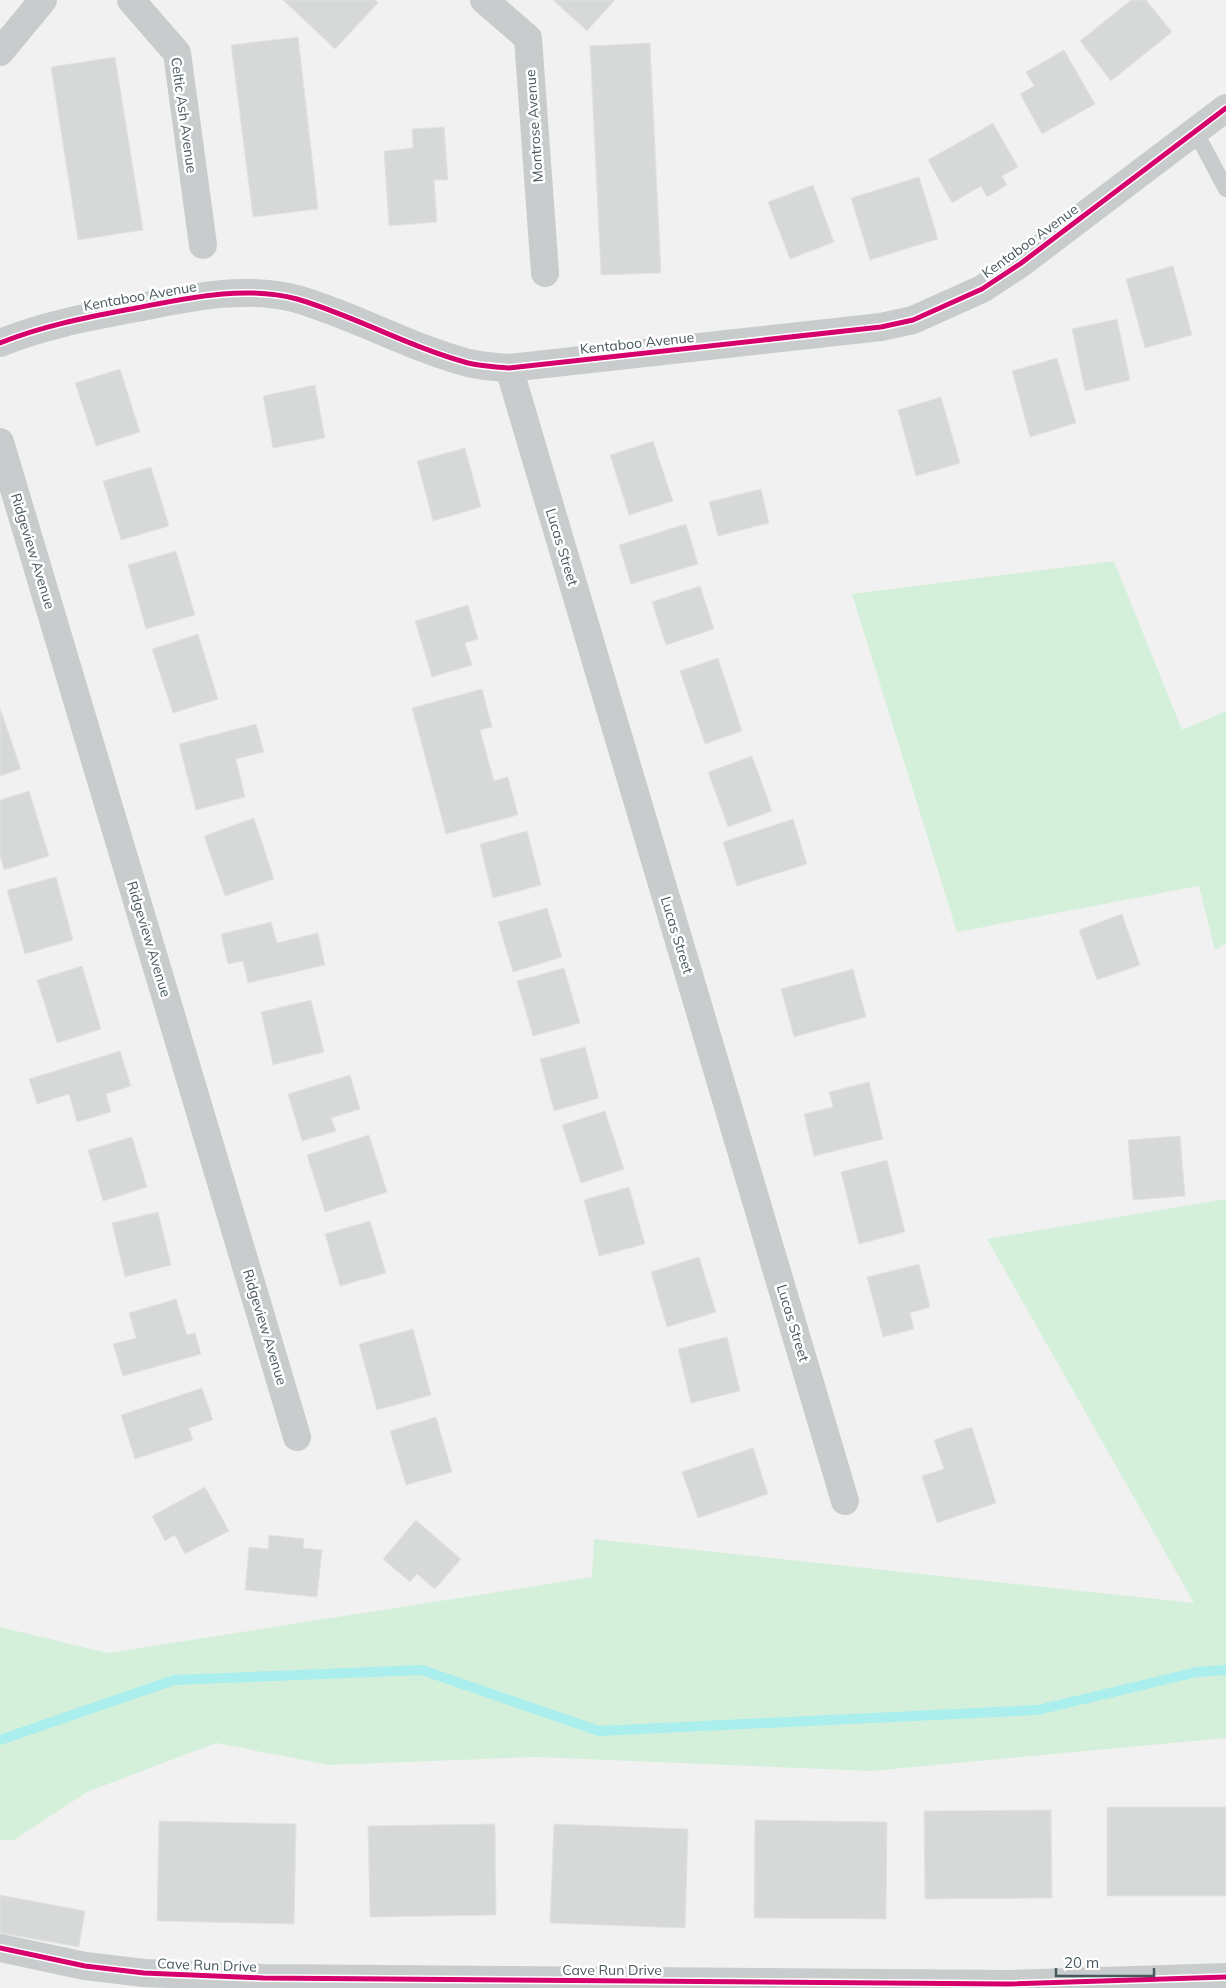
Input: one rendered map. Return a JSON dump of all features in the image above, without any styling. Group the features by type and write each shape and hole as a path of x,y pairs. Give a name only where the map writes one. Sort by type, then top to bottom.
{"street":[{"path":"0,52 43,0"},
{"name":"Celtic Ash Avenue","path":"131,0 177,53 203,246"},
{"name":"Montrose Avenue","path":"484,0 528,38 545,273"},
{"name":"Kentaboo Avenue","path":"0,343 23,333 74,319 195,297 242,293 268,293 296,299 327,309 435,353 461,361 509,368 881,327 913,320 982,289 1020,264 1226,108"},
{"name":"Lucas Street","path":"509,368 845,1501"},
{"name":"Ridgeview Avenue","path":"0,442 297,1437"},
{"name":"Cave Run Drive","path":"0,1948 84,1966 263,1983 1007,1986 1226,1977"}],"lane":[{"path":"1195,131 1226,189"}],"green space":[{"path":"1114,561 1182,730 1226,711 1226,944 1215,950 1199,886 957,932 852,594"},
{"path":"1226,1199 1226,1738 871,1771 535,1757 329,1765 216,1743 87,1792 14,1840 0,1840 0,1627 108,1653 592,1577 594,1539 1194,1603 987,1239"}],"building":[{"path":"283,0 375,0 378,3 335,49"},
{"path":"553,0 615,0 587,31"},
{"path":"1131,0 1146,0 1172,32 1111,81 1080,41"},
{"path":"298,37 318,209 253,217 231,45"},
{"path":"650,43 661,273 601,275 590,46"},
{"path":"1064,50 1095,104 1042,134 1020,94 1034,86 1026,72"},
{"path":"115,57 143,230 78,240 51,67"},
{"path":"993,123 1018,167 1002,176 1007,185 987,197 981,186 952,203 928,160"},
{"path":"444,127 448,180 434,180 437,222 389,226 384,151 413,148 412,129"},
{"path":"919,177 938,239 870,260 851,198"},
{"path":"813,185 834,242 790,259 768,202"},
{"path":"1173,266 1192,335 1145,348 1126,279"},
{"path":"1117,319 1130,380 1085,391 1072,329"},
{"path":"1057,358 1076,423 1030,437 1012,371"},
{"path":"120,369 140,432 96,446 75,383"},
{"path":"315,385 325,438 273,448 263,396"},
{"path":"941,397 960,463 916,476 898,410"},
{"path":"653,441 673,501 629,515 610,455"},
{"path":"465,448 481,507 433,521 417,461"},
{"path":"151,467 169,526 121,540 103,481"},
{"path":"761,489 769,523 718,536 709,502"},
{"path":"686,524 698,564 631,584 619,545"},
{"path":"176,551 195,615 146,629 128,565"},
{"path":"700,586 714,629 666,645 652,602"},
{"path":"468,605 478,639 465,643 472,665 432,677 415,621"},
{"path":"198,634 218,699 173,713 152,649"},
{"path":"718,658 742,731 705,744 680,671"},
{"path":"482,689 492,727 480,730 494,781 508,777 518,815 446,834 412,708"},
{"path":"0,708 21,769 0,776"},
{"path":"256,724 264,752 236,759 245,797 196,810 179,744"},
{"path":"752,756 772,811 728,827 708,772"},
{"path":"29,791 49,856 4,870 0,856 0,800"},
{"path":"254,818 274,879 225,896 204,836"},
{"path":"793,819 807,864 737,886 723,842"},
{"path":"527,831 541,885 493,898 480,844"},
{"path":"56,877 73,940 25,954 7,890"},
{"path":"547,908 562,957 513,972 498,922"},
{"path":"1122,914 1140,965 1097,980 1079,930"},
{"path":"271,922 277,943 318,933 325,965 248,983 243,961 228,964 221,934"},
{"path":"82,966 101,1029 57,1043 37,980"},
{"path":"564,968 580,1023 533,1036 517,981"},
{"path":"853,969 866,1017 794,1037 781,989"},
{"path":"311,1000 324,1052 273,1065 261,1012"},
{"path":"585,1047 599,1098 554,1111 540,1059"},
{"path":"120,1051 131,1086 106,1094 111,1112 77,1122 69,1094 37,1104 29,1079"},
{"path":"350,1075 360,1109 331,1118 336,1131 302,1141 288,1094"},
{"path":"869,1082 883,1139 814,1156 804,1114 833,1107 829,1092"},
{"path":"605,1111 624,1169 581,1183 562,1125"},
{"path":"369,1135 387,1192 325,1212 307,1155"},
{"path":"1180,1136 1185,1196 1133,1200 1128,1140"},
{"path":"132,1137 147,1187 103,1201 88,1150"},
{"path":"887,1160 905,1232 859,1244 841,1172"},
{"path":"629,1187 645,1244 599,1256 584,1200"},
{"path":"158,1212 171,1265 125,1277 112,1223"},
{"path":"370,1221 386,1273 340,1286 325,1234"},
{"path":"699,1257 716,1312 667,1327 651,1272"},
{"path":"919,1264 930,1307 910,1313 914,1329 883,1337 867,1277"},
{"path":"176,1299 187,1335 195,1333 201,1354 123,1376 113,1344 136,1338 129,1313"},
{"path":"413,1329 431,1395 377,1410 359,1344"},
{"path":"727,1337 740,1391 691,1403 678,1349"},
{"path":"202,1388 213,1420 189,1428 193,1440 135,1459 121,1415"},
{"path":"436,1417 452,1472 406,1485 390,1431"},
{"path":"972,1427 996,1503 937,1523 922,1476 944,1469 934,1440"},
{"path":"753,1448 768,1494 698,1518 682,1472"},
{"path":"205,1487 229,1531 185,1554 175,1535 165,1541 152,1516"},
{"path":"416,1520 461,1559 435,1589 417,1574 410,1582 383,1559"},
{"path":"269,1535 304,1539 303,1548 322,1550 317,1597 245,1590 249,1547 268,1549"},
{"path":"1107,1807 1226,1807 1226,1896 1107,1896"},
{"path":"1051,1810 1052,1898 925,1899 924,1811"},
{"path":"755,1820 887,1822 886,1919 754,1918"},
{"path":"159,1821 296,1824 294,1924 157,1921"},
{"path":"495,1824 496,1915 370,1917 368,1826"},
{"path":"554,1824 688,1829 685,1928 550,1923"},
{"path":"0,1895 85,1911 79,1947 0,1933"}],"waterway":[{"path":"0,1740 174,1680 422,1670 599,1731 1038,1710 1197,1672 1226,1670"}],"cycle path":[{"path":"0,343 33,331 84,318 196,297 236,293 257,293 297,299 446,356 473,364 509,368 881,327 913,320 982,289 1020,264 1226,108"},
{"path":"0,1948 85,1966 144,1973 263,1978 1008,1984 1226,1977"}]}
